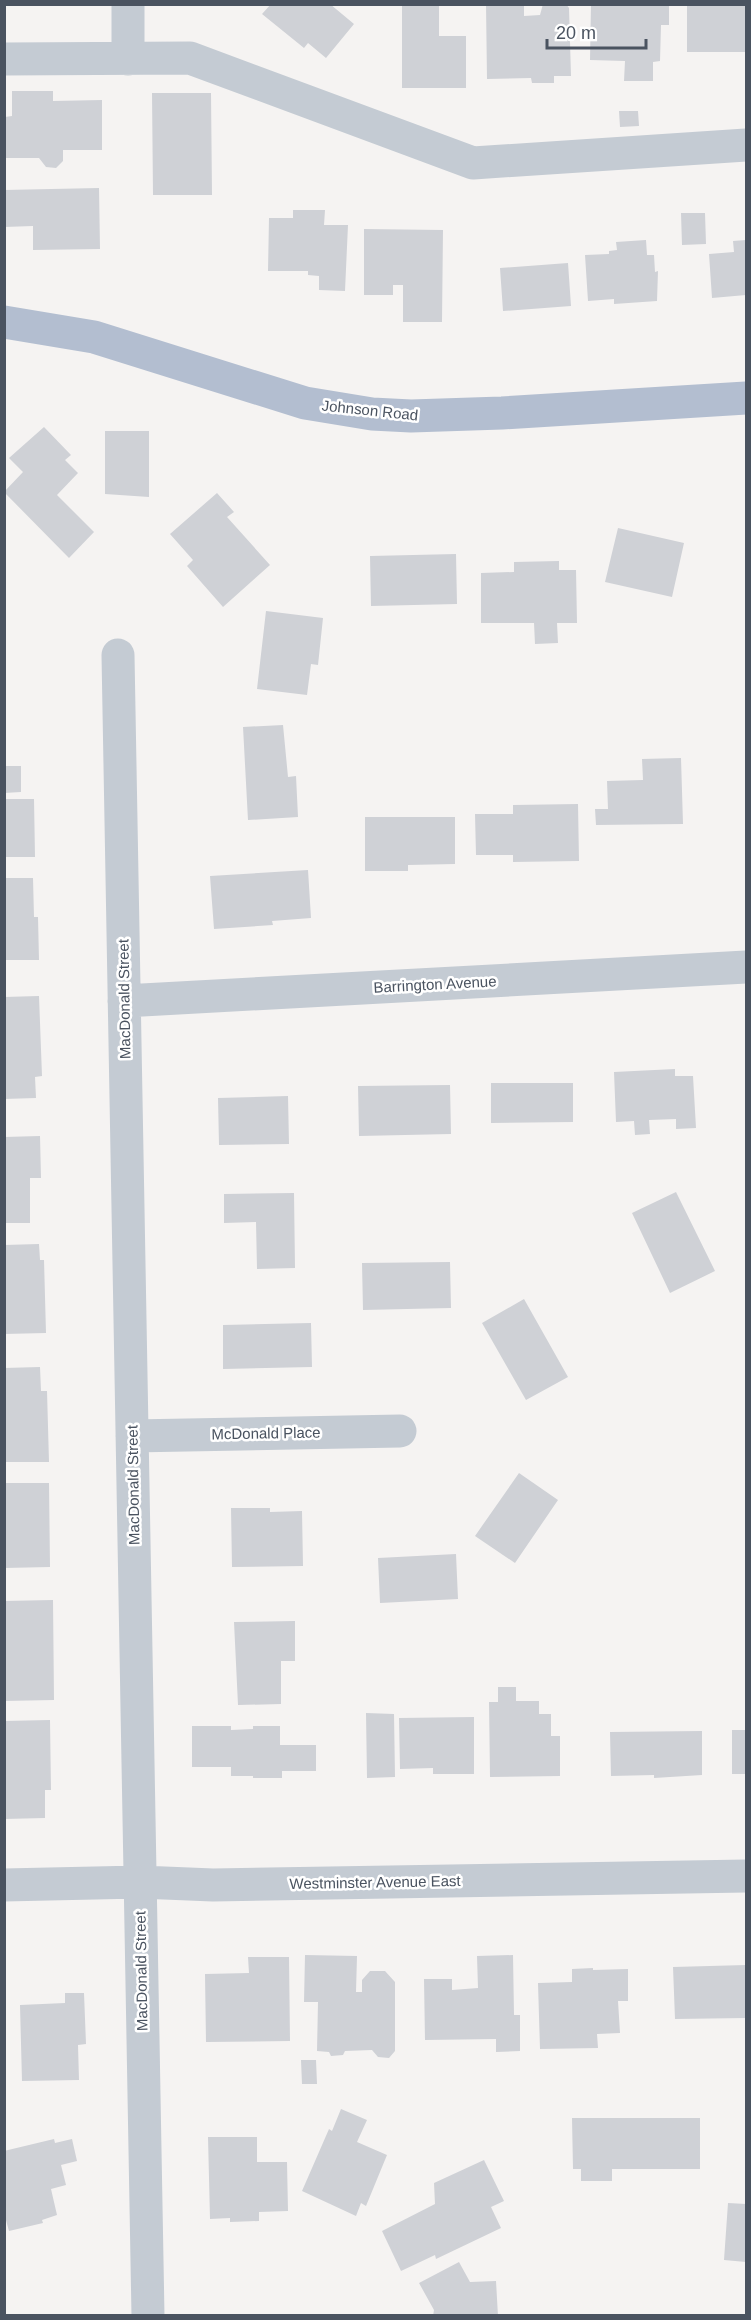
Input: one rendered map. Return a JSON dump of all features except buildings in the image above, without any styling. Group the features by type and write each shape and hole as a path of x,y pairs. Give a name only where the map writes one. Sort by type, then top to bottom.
{"main road":[{"name":"Johnson Road","path":"4,322 94,337 305,403 372,414 421,416 502,414 747,398"}],"street":[{"path":"128,4 128,58"},
{"path":"4,59 190,58 473,163 747,145"},
{"name":"MacDonald Street","path":"118,655 148,2316"},
{"name":"Barrington Avenue","path":"124,1001 747,967"},
{"name":"McDonald Place","path":"132,1436 400,1431"},
{"name":"Westminster Avenue East","path":"4,1885 140,1882 213,1885 747,1876"}]}
